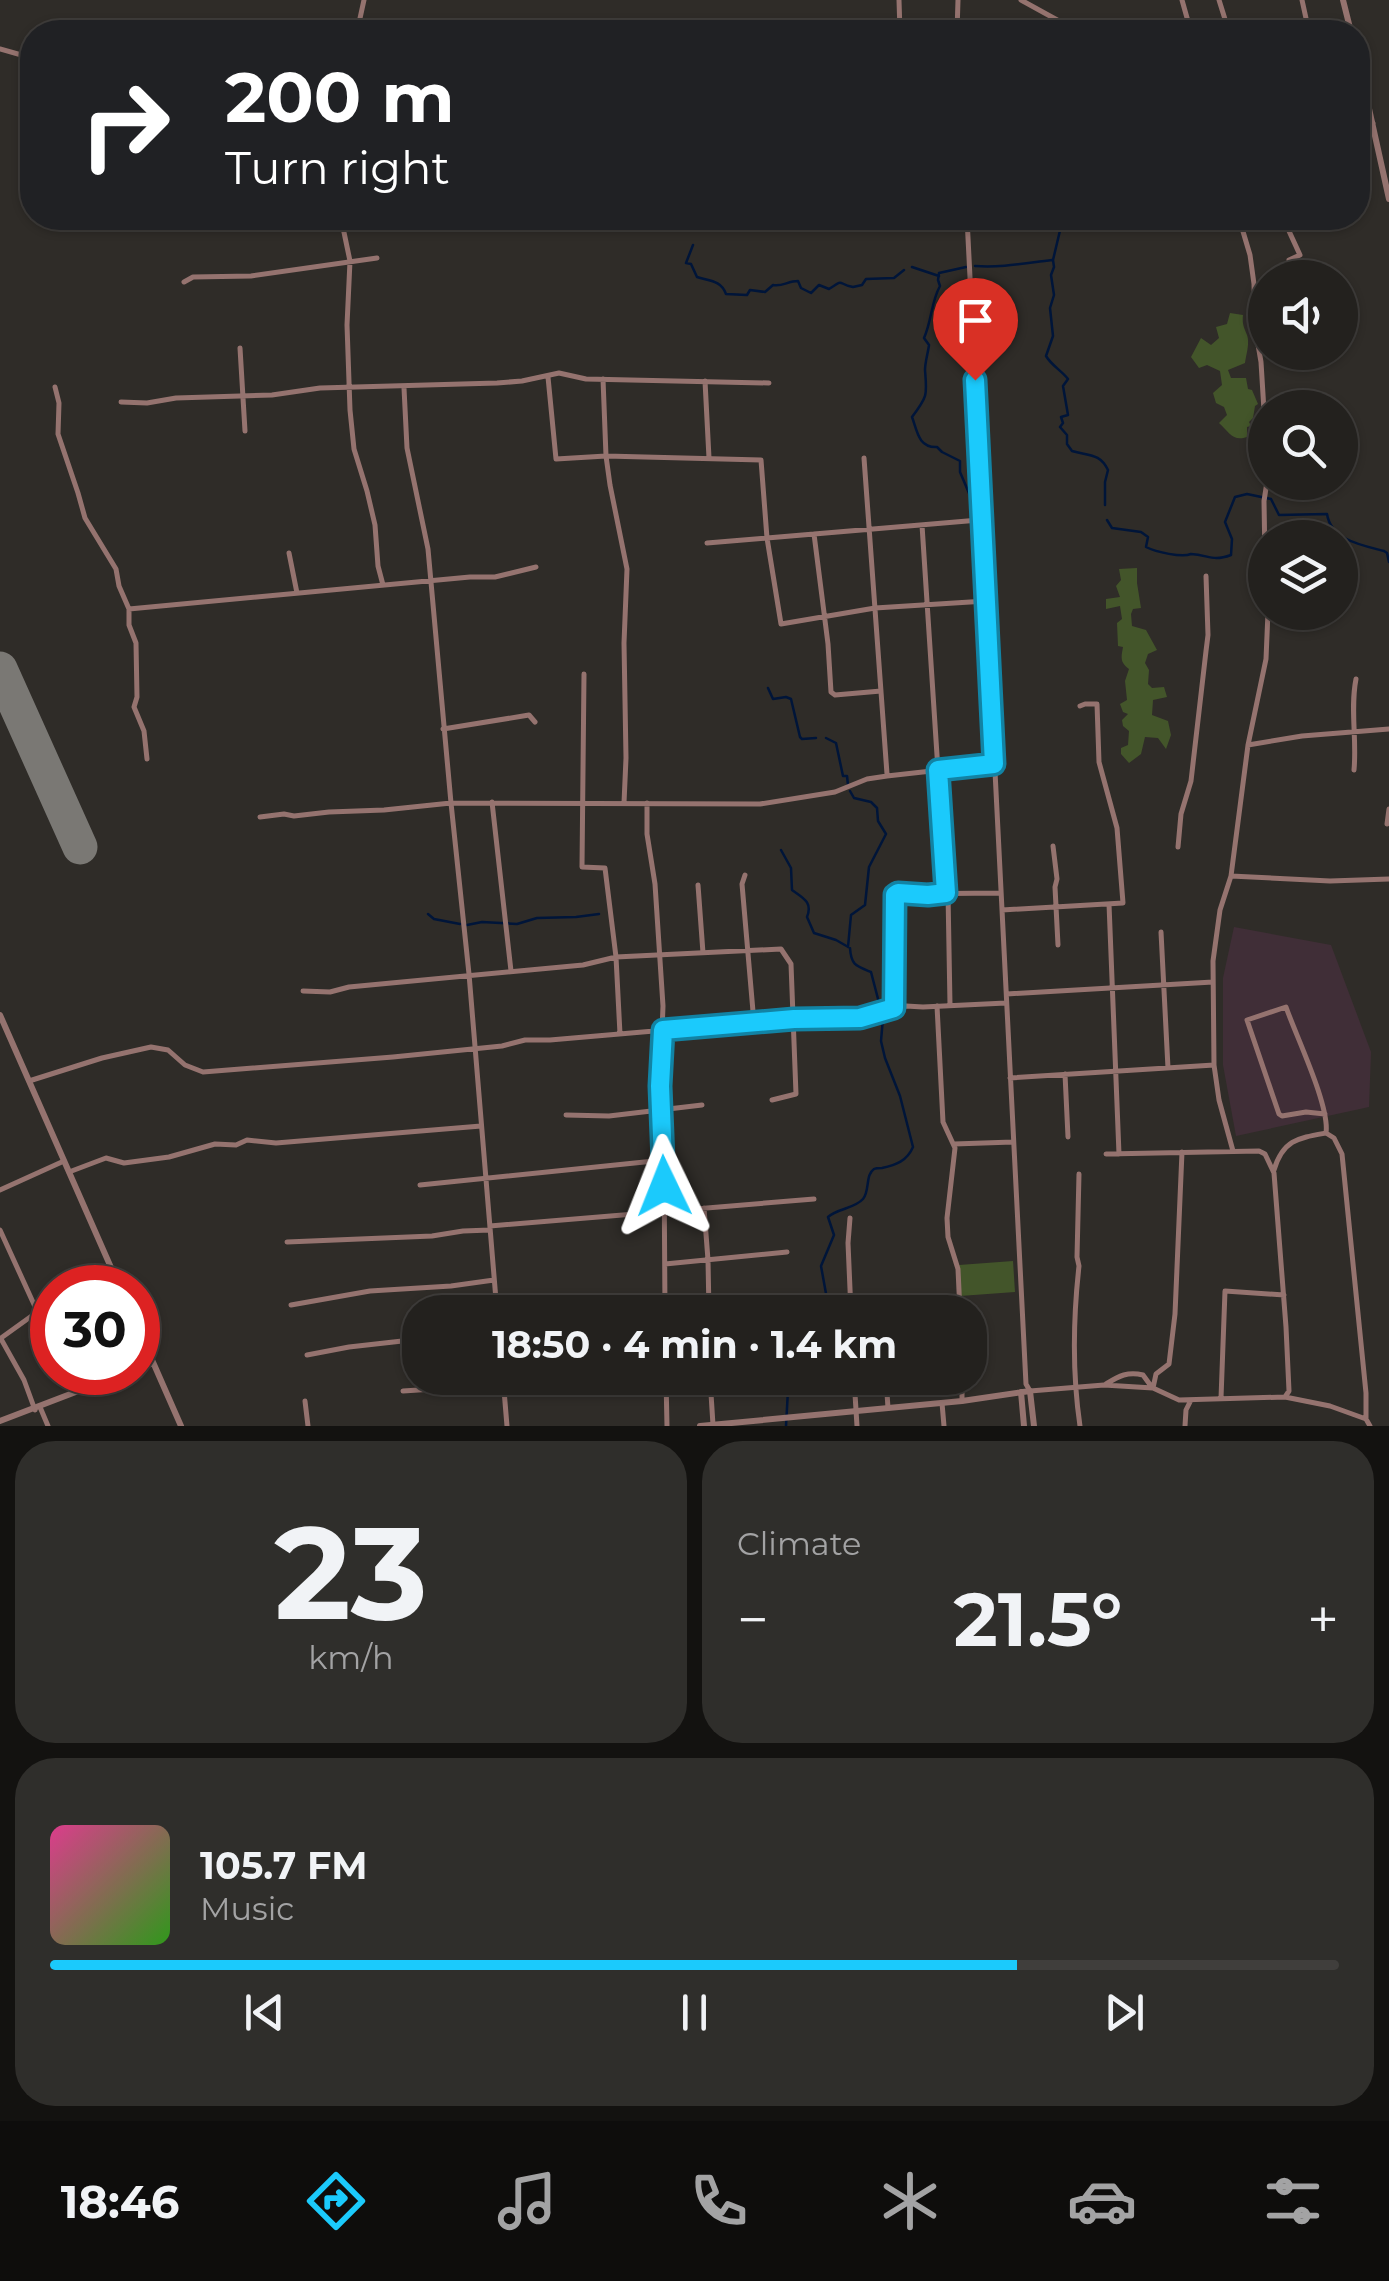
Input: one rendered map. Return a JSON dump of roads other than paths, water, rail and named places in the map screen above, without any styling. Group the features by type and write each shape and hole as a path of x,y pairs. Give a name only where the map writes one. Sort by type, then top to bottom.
{"street":[{"path":"1021,0 1057,20"},
{"path":"1370,107 1389,199"},
{"path":"1370,124 1374,123"},
{"path":"344,230 350,261 347,326 354,453 375,525 383,585"},
{"path":"968,230 1026,1389 1024,1426"},
{"path":"1242,230 1253,272 1263,390"},
{"path":"1288,230 1300,255 1289,260"},
{"path":"184,282 194,277 250,276 377,258"},
{"path":"240,348 245,431"},
{"path":"122,402 272,395 320,388 497,384 561,374 586,379 769,383"},
{"path":"548,377 556,459 606,456 761,460 767,538 782,624 875,608 986,601"},
{"path":"603,379 606,456 628,569 624,803"},
{"path":"705,381 709,458"},
{"path":"55,387 60,402 58,434 84,518 116,569 130,609 129,625 136,643 134,707 144,733 147,759"},
{"path":"404,388 407,448 428,548 470,974 495,1295"},
{"path":"864,458 887,776"},
{"path":"707,543 981,520"},
{"path":"922,525 947,893 950,1005"},
{"path":"814,534 831,692 835,695 881,691"},
{"path":"289,553 297,593"},
{"path":"130,609 496,577 536,567"},
{"path":"1178,847 1190,788 1206,650 1206,576"},
{"path":"1233,1151 1214,1065 1213,982 1218,922 1231,876 1248,746 1266,659 1267,630"},
{"path":"584,674 582,867 605,868 620,1034"},
{"path":"1354,770 1352,700 1356,679"},
{"path":"1002,910 1123,903 1116,828 1099,762 1098,704 1080,706"},
{"path":"443,728 529,715 535,722"},
{"path":"1248,746 1302,736 1389,730"},
{"path":"260,817 451,803 760,804 835,792 867,779 994,764"},
{"path":"492,802 511,971"},
{"path":"647,803 663,1030 664,1295"},
{"path":"1387,824 1389,809"},
{"path":"1053,846 1058,946"},
{"path":"746,875 742,884 754,1022"},
{"path":"1231,876 1330,881 1389,879"},
{"path":"698,885 703,953"},
{"path":"894,1008 895,895 1001,892"},
{"path":"1109,904 1119,1154"},
{"path":"1161,932 1168,1068"},
{"path":"303,991 330,992 470,974 583,965 616,958 782,949 791,964 796,1094 772,1100"},
{"path":"1006,994 1213,982"},
{"path":"29,1081 150,1047 168,1050 185,1065 203,1072 474,1049 522,1040 794,1019 860,1018 894,1008 1006,1003"},
{"path":"937,1006 942,1122 954,1144 947,1218 959,1295"},
{"path":"1325,1114 1280,1116 1248,1020 1286,1008 1325,1114 1326,1132 1342,1154 1366,1419 1370,1426"},
{"path":"0,1015 110,1265"},
{"path":"1010,1078 1214,1065"},
{"path":"1065,1074 1068,1137"},
{"path":"566,1115 609,1116 702,1105"},
{"path":"69,1172 106,1158 124,1162 168,1158 215,1144 236,1145 247,1140 276,1143 481,1126"},
{"path":"1265,1154 1326,1132"},
{"path":"954,1144 1013,1142"},
{"path":"1274,1173 1282,1149"},
{"path":"1153,1388 1156,1374 1169,1364 1182,1152"},
{"path":"1106,1154 1265,1154 1274,1173 1289,1391 1285,1396"},
{"path":"420,1185 664,1160"},
{"path":"0,1190 64,1161"},
{"path":"1079,1174 1079,1266 1073,1342 1080,1426"},
{"path":"287,1242 432,1236 814,1198"},
{"path":"704,1208 709,1295"},
{"path":"850,1218 850,1295"},
{"path":"0,1230 30,1298"},
{"path":"664,1264 787,1252"},
{"path":"292,1305 365,1292 494,1280"},
{"path":"1221,1398 1225,1291 1284,1295"},
{"path":"30,1316 0,1339 48,1426"},
{"path":"307,1356 349,1346 402,1341"},
{"path":"1104,1385 1125,1373 1136,1373 1144,1375 1153,1388"},
{"path":"160,1380 180,1426"},
{"path":"700,1426 962,1401 1026,1389 1104,1385 1153,1388 1179,1400 1285,1396 1366,1419"},
{"path":"1026,1389 1034,1426"},
{"path":"0,1422 70,1395"},
{"path":"504,1395 507,1426"},
{"path":"667,1395 668,1426"},
{"path":"711,1395 713,1425"},
{"path":"855,1395 856,1426"},
{"path":"887,1395 888,1408"},
{"path":"962,1395 962,1401"},
{"path":"1184,1426 1190,1400"},
{"path":"305,1401 308,1426"},
{"path":"942,1403 944,1426"}],"waterway":[{"path":"1060,230 1051,275 1053,336 1046,356 1068,379 1063,386 1068,415 1061,417 1060,427 1067,435 1067,444 1072,451 1098,458 1108,470 1105,505"},
{"path":"693,245 686,263 691,264 697,277 718,284 726,294 765,292 773,285 798,281 801,288 811,293 819,285 829,289 841,283 853,287 862,285 866,279 894,278 904,270"},
{"path":"975,266 1052,260"},
{"path":"912,267 939,276"},
{"path":"966,267 939,273 940,286 924,338 929,345 925,395 912,417 926,445 960,461 980,533"},
{"path":"1107,520 1112,528 1141,532 1148,537 1146,547 1156,551 1225,557 1231,555 1232,539 1225,522 1235,497 1247,494 1271,499 1279,515 1327,514 1341,536 1384,551 1389,562"},
{"path":"768,688 773,699 791,699 800,737 816,738"},
{"path":"826,738 836,743 848,785"},
{"path":"848,947 851,915 865,905 869,867 886,834 878,821 877,808 871,802 854,798 850,791"},
{"path":"781,850 791,868 792,890 808,904 807,917 814,933 850,948 855,964 871,972 883,1018 881,1041 885,1058 913,1147 901,1162 871,1172 865,1196 859,1202 828,1217 834,1235 821,1266 826,1295"},
{"path":"428,914 460,924"},
{"path":"467,925 517,924 537,918 599,914"},
{"path":"786,1426 788,1395"}]}
